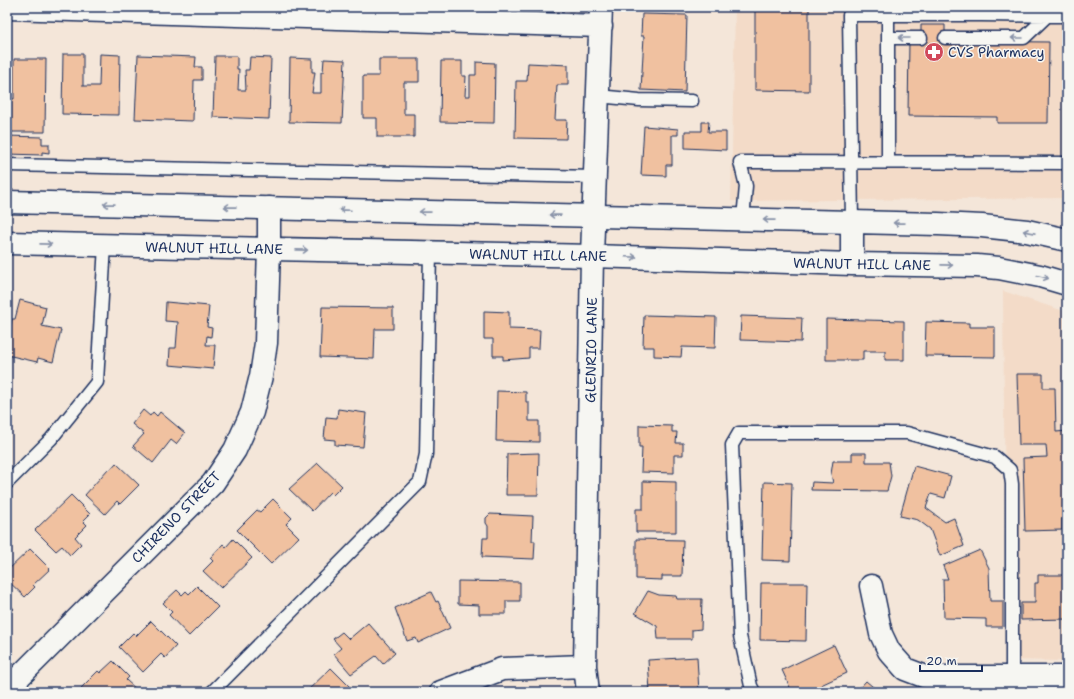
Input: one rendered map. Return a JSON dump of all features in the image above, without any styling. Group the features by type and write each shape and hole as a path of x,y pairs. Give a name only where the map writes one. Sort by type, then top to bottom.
{"street":[{"path":"7,8 601,16"},
{"name":"GLENRIO LANE","path":"588,692 585,666 592,256 601,16"},
{"path":"7,202 982,226 1027,231 1067,240"},
{"name":"CHIRENO STREET","path":"7,689 213,483 235,450 252,412 261,376 266,343 269,208"},
{"path":"852,222 852,264"},
{"name":"WALNUT HILL LANE","path":"7,243 977,266 999,268 1040,276 1067,284"},
{"path":"872,586 881,634 889,651 905,668 926,677 1067,677"},
{"path":"441,692 502,668 585,666"}],"lane":[{"path":"852,222 849,15 981,11 1046,16 1067,16"},
{"path":"888,15 888,162"},
{"path":"945,38 1024,38 1046,16"},
{"path":"888,38 921,38"},
{"path":"598,96 639,100 692,101"},
{"path":"743,219 746,186 740,162 1067,163"},
{"path":"7,164 595,177"},
{"path":"7,483 51,439 97,382 105,245"},
{"path":"212,692 420,482 426,454 430,253"},
{"path":"754,692 751,686 740,636 732,445 739,433 907,433 994,457 1010,470 1012,484 1012,677"}],"shaded area":[{"path":"735,7 1067,7 1067,198 731,201"},
{"path":"1003,291 1067,312 1067,661 1006,660"}],"building":[{"path":"755,7 809,7 809,91 755,90"},
{"path":"642,14 687,15 685,92 641,90 644,36 641,36"},
{"name":"CVS Pharmacy","path":"921,25 945,25 945,41 1049,42 1048,123 997,123 997,117 908,116 909,41 921,41"},
{"path":"63,54 83,54 83,86 99,86 100,54 120,55 119,115 62,114"},
{"path":"138,55 196,57 195,67 202,67 202,80 194,80 193,121 135,119"},
{"path":"215,56 237,56 237,69 239,69 238,90 246,90 245,70 249,70 250,57 271,58 269,119 213,117"},
{"path":"290,58 312,59 312,72 315,72 312,93 321,93 321,72 323,72 324,59 345,60 342,123 289,122"},
{"path":"14,59 46,59 45,132 7,132 7,98 14,99"},
{"path":"379,59 419,59 419,82 404,82 404,114 414,114 414,137 377,137 377,118 363,118 363,76 379,76"},
{"path":"441,61 462,61 462,76 466,76 465,96 470,96 470,75 476,75 476,62 495,63 494,123 440,122"},
{"path":"528,63 568,65 568,85 557,85 555,120 567,120 566,139 515,138 516,81 527,81"},
{"path":"702,122 709,122 708,132 726,132 726,150 685,148 685,131 702,131"},
{"path":"644,126 678,129 678,135 672,135 672,165 666,165 666,176 641,175"},
{"path":"7,136 42,137 42,144 49,144 49,153 42,152 42,155 7,154"},
{"path":"20,300 46,307 42,326 61,330 53,362 38,358 37,362 7,355 7,341 12,319 15,319"},
{"path":"166,302 209,306 207,327 212,328 211,337 207,336 206,345 215,345 213,369 169,365 170,348 176,348 178,322 165,321"},
{"path":"322,307 393,308 393,329 375,329 374,359 320,357"},
{"path":"484,311 509,312 509,329 540,330 539,348 529,348 529,358 503,360 503,356 493,356 493,339 484,339"},
{"path":"644,315 716,317 715,348 682,347 681,357 654,356 654,347 643,347"},
{"path":"741,316 802,318 801,342 740,340"},
{"path":"826,319 904,321 904,360 885,360 885,351 863,351 863,360 826,360"},
{"path":"926,322 969,323 969,327 995,327 995,357 925,356"},
{"path":"1017,374 1043,374 1043,388 1055,388 1056,432 1067,431 1067,518 1062,519 1062,530 1025,531 1023,458 1047,457 1046,445 1019,445"},
{"path":"497,391 526,392 526,402 529,402 529,421 539,421 539,442 496,441"},
{"path":"338,409 366,413 363,447 335,445 335,440 324,439 326,417 337,418"},
{"path":"143,410 150,416 153,412 157,416 160,412 185,433 176,444 171,440 153,463 133,446 144,434 132,424"},
{"path":"639,425 672,426 672,432 677,432 676,443 683,443 683,455 674,455 674,473 641,472 642,447 639,447"},
{"path":"539,453 538,495 506,495 507,454"},
{"path":"852,453 866,453 866,462 889,462 891,476 887,491 811,490 812,482 833,483 831,474 833,461 852,461"},
{"path":"116,463 139,485 120,504 117,501 105,514 85,495 108,469 109,471"},
{"path":"318,463 342,486 333,495 330,492 312,511 289,489"},
{"path":"914,466 951,476 945,498 931,494 926,508 945,522 954,518 964,546 940,556 930,529 918,520 900,516"},
{"path":"643,481 676,482 676,532 636,532 636,509 643,509"},
{"path":"764,482 792,483 790,561 762,560"},
{"path":"71,495 90,514 83,521 87,525 75,537 81,544 70,555 62,546 56,551 35,530"},
{"path":"273,499 292,518 286,524 299,537 271,564 237,530 257,510 260,512"},
{"path":"490,514 533,516 532,541 535,541 534,559 482,557 483,538 488,538 486,518"},
{"path":"233,539 252,558 221,588 203,571 213,561 210,558 223,544 226,547"},
{"path":"636,539 683,540 682,576 662,576 662,580 636,579"},
{"path":"30,549 50,569 33,585 35,587 25,597 7,580 7,571"},
{"path":"980,550 989,568 990,601 1003,601 1003,627 986,627 986,619 944,618 943,579 948,579 943,566"},
{"path":"1038,575 1067,575 1067,619 1021,620 1021,603 1035,603 1035,583 1038,583"},
{"path":"458,581 520,582 520,601 506,601 506,614 479,614 479,605 458,604"},
{"path":"761,583 807,583 806,641 760,640"},
{"path":"197,586 218,607 189,636 169,615 172,612 163,603 177,590 182,595 186,591 189,594"},
{"path":"648,591 659,595 676,596 677,599 702,599 701,629 692,630 692,639 658,639 657,626 635,613"},
{"path":"431,592 436,602 438,601 450,628 418,643 416,638 407,641 395,608"},
{"path":"7,601 14,609 7,615"},
{"path":"151,621 176,646 165,658 161,654 143,672 119,647 133,633 136,636"},
{"path":"368,623 395,653 383,664 376,656 351,674 334,654 341,648 333,639 342,632 349,639"},
{"path":"834,645 847,673 821,685 824,692 792,692 782,670"},
{"path":"697,657 699,692 650,692 648,660"},
{"path":"113,661 129,677 126,680 137,690 135,692 85,692 81,688 98,671 100,673"},
{"path":"331,668 350,687 346,692 306,692"},
{"path":"866,681 879,692 856,692"}],"place":[{"name":"CVS Pharmacy","path":"934,52"}]}
